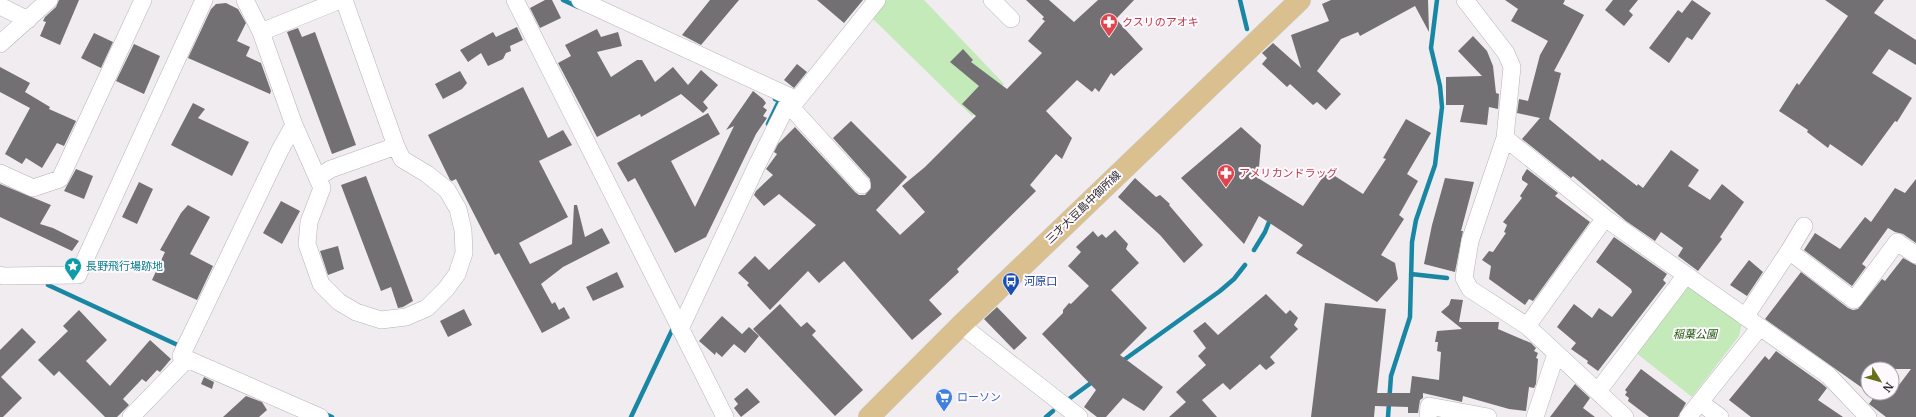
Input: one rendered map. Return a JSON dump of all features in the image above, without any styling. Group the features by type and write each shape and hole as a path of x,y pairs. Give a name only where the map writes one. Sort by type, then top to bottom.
{"main road":[{"name":"三才大豆島中御所線","path":"869,417 961,325 1300,0"}],"street":[{"path":"0,44 49,0"},
{"path":"0,173 34,188 60,178 142,0"},
{"path":"0,275 78,275 204,0"},
{"path":"245,0 261,32 294,125 322,188 309,222 307,244 321,284 339,302 356,312 381,320 406,317 428,308 446,289 457,274 464,253 463,230 458,209 447,190 427,174 402,159 344,0"},
{"path":"261,32 340,0"},
{"path":"515,0 725,417"},
{"path":"580,0 790,101 862,185"},
{"path":"790,101 797,100 877,0"},
{"path":"992,0 1012,19"},
{"path":"1465,0 1506,53 1512,67 1505,138 1470,241 1464,278 1470,289 1527,326 1625,417"},
{"path":"0,6 28,20"},
{"path":"680,329 757,165 790,101"},
{"path":"294,125 280,150 181,356 320,417"},
{"path":"1505,138 1605,218 1828,375 1868,417"},
{"path":"318,177 331,169 396,146"},
{"path":"1527,326 1605,218"},
{"path":"1745,317 1804,226"},
{"path":"1789,251 1854,300 1898,242 1916,255"},
{"path":"1598,391 1686,275"},
{"path":"961,325 1079,417"},
{"path":"1688,417 1701,403 1760,327"},
{"path":"1535,417 1556,354"},
{"path":"131,417 187,359"},
{"path":"1701,403 1720,417"},
{"path":"1428,417 1429,406 1488,417"}],"green space":[{"path":"884,0 924,0 1004,84 972,116 870,16"},
{"name":"稲葉公園","path":"1685,287 1694,287 1742,322 1739,336 1692,397 1635,352"}],"building":[{"path":"59,0 79,0 60,45 40,36 46,22 43,21 45,17 56,7"},
{"path":"545,0 552,0 561,18 540,28 530,8"},
{"path":"710,0 739,0 701,45 682,35"},
{"path":"817,0 863,0 844,23"},
{"path":"1026,0 1049,0 1074,22 1098,0 1134,0 1116,19 1143,49 1114,76 1111,73 1099,92 1095,88 1092,92 1077,80 1046,111 1072,138 1062,159 1056,154 1030,185 1036,191 957,269 959,272 929,300 942,314 912,340 844,261 819,283 808,271 770,310 747,285 749,283 738,273 755,256 769,270 816,225 779,194 764,206 754,195 756,191 773,175 766,169 777,154 774,152 778,144 795,127 855,192 859,195 865,195 871,188 870,179 833,138 851,121 907,177 876,210 900,235 925,212 902,186 925,167 976,116 962,104 979,86 950,62 963,49 973,60 971,62 1007,89 1042,53 1028,41 1045,21 1042,19 1044,17"},
{"path":"1331,0 1428,0 1429,32 1415,6 1360,36 1358,32 1341,39 1317,71 1341,94 1326,110 1317,102 1313,105 1290,84 1287,87 1262,64 1267,58 1262,53 1273,43 1301,68 1291,35 1329,21 1322,4"},
{"path":"1505,0 1565,0 1563,4 1584,15 1554,71 1561,73 1549,119 1600,161 1602,159 1637,186 1638,184 1643,188 1671,150 1699,170 1688,186 1710,200 1722,184 1744,202 1720,237 1722,239 1698,271 1678,256 1683,248 1661,232 1655,241 1626,221 1573,176 1571,178 1522,139 1540,118 1517,113 1519,99 1528,101 1540,55 1548,41 1511,21 1518,9"},
{"path":"1613,0 1638,0 1629,11 1633,15 1624,26 1605,10"},
{"path":"1692,0 1711,13 1692,40 1687,37 1669,63 1649,48 1678,10 1682,13"},
{"path":"1825,0 1884,0 1874,13 1916,40 1916,65 1889,49 1872,73 1912,98 1897,122 1895,121 1862,166 1830,144 1828,148 1807,132 1808,130 1779,111 1797,83 1799,85 1848,16"},
{"path":"226,3 238,9 246,23 237,41 250,47 246,56 261,63 271,91 270,94 188,58 211,9 216,4"},
{"path":"517,27 523,40 510,46 511,51 506,53 503,59 488,66 481,53 468,62 460,50 493,32 496,37"},
{"path":"298,28 302,37 315,32 356,145 332,154 287,32"},
{"path":"597,29 601,37 618,32 622,46 597,52 611,77 637,60 642,60 655,82 673,67 688,85 701,70 718,85 703,102 708,108 703,113 681,94 641,117 640,114 597,137 558,63 571,56 565,45"},
{"path":"94,33 113,42 101,68 81,58"},
{"path":"1473,36 1487,51 1493,66 1496,93 1499,94 1498,109 1489,107 1487,125 1460,122 1464,105 1446,105 1446,77 1482,76 1458,51"},
{"path":"134,44 160,56 144,94 116,81"},
{"path":"797,64 807,72 794,88 784,80"},
{"path":"0,67 30,83 25,92 50,107 49,109 76,121 64,146 57,143 42,168 26,158 22,164 5,154 30,108 0,92"},
{"path":"460,71 467,83 462,89 443,99 435,84"},
{"path":"523,87 548,138 563,130 572,145 539,161 568,217 519,243 530,264 572,244 574,205 577,205 585,237 602,228 610,243 563,267 541,284 552,304 555,302 559,310 564,307 570,318 542,333 499,253 495,255 456,179 452,181 450,180 428,135"},
{"path":"753,91 766,103 763,107 767,110 763,116 767,118 756,134 706,237 675,253 635,178 628,182 617,163 708,113 720,134 671,161 695,207 734,126 726,130"},
{"path":"193,103 205,109 198,118 249,142 232,176 171,145"},
{"path":"1406,119 1431,133 1407,174 1418,181 1399,215 1404,219 1381,255 1395,263 1398,279 1377,302 1296,253 1303,245 1259,216 1244,244 1181,178 1241,127 1261,145 1258,178 1303,206 1327,171 1363,194 1386,159 1383,158"},
{"path":"76,169 93,176 84,199 64,191"},
{"path":"1527,169 1558,193 1555,196 1590,222 1533,301 1529,299 1525,305 1489,279 1491,266 1482,260 1489,251 1493,252 1506,233 1504,232 1507,225 1503,222 1522,198 1520,196 1528,184 1522,180 1522,177"},
{"path":"366,176 413,301 403,307 398,308 391,287 381,291 341,185"},
{"path":"1135,178 1156,197 1160,195 1170,204 1169,205 1203,245 1184,263 1160,235 1118,197"},
{"path":"1445,178 1474,182 1461,231 1463,231 1455,272 1424,264 1432,225"},
{"path":"1916,179 1916,243 1903,234 1888,228 1862,264 1866,267 1852,286 1804,250 1815,233 1840,249 1865,217 1871,222 1895,188 1905,193"},
{"path":"139,182 153,189 137,224 122,217"},
{"path":"0,184 51,205 40,224 53,228 79,241 72,251 0,217"},
{"path":"281,201 300,211 282,244 263,233"},
{"path":"188,205 210,217 190,254 213,266 197,300 152,280 165,252 160,250 181,213"},
{"path":"1115,230 1128,244 1126,249 1139,263 1111,290 1147,328 1120,355 1163,387 1144,411 1123,398 1106,417 1097,417 1084,407 1096,390 1042,334 1063,313 1063,310 1069,303 1071,304 1089,286 1068,266 1081,252 1076,247 1093,231 1098,237 1102,234 1106,238"},
{"path":"1614,237 1667,274 1663,280 1666,283 1598,371 1587,363 1588,361 1571,349 1576,343 1557,327 1574,304 1592,318 1599,308 1612,317 1632,292 1631,289 1596,262"},
{"path":"338,246 344,269 328,275 320,251"},
{"path":"1903,258 1916,265 1916,417 1886,417 1869,404 1871,401 1900,401 1900,384 1911,369 1900,369 1900,361 1860,361 1860,386 1765,319 1801,272 1848,308 1853,310 1858,309 1882,279 1885,281"},
{"path":"1749,260 1763,272 1747,296 1730,285"},
{"path":"617,272 624,287 593,301 586,287"},
{"path":"1266,294 1286,314 1290,310 1298,318 1294,325 1298,329 1270,357 1275,363 1266,370 1260,364 1230,390 1223,383 1202,400 1217,417 1169,417 1186,402 1176,392 1206,365 1198,356 1206,348 1193,331 1205,322 1218,335"},
{"path":"1451,299 1463,300 1459,322 1499,322 1498,329 1531,343 1536,348 1534,351 1538,353 1536,358 1538,359 1536,384 1534,388 1529,387 1526,411 1509,409 1463,396 1462,402 1423,393 1423,398 1420,400 1418,413 1408,413 1408,407 1375,406 1374,417 1311,417 1325,303 1386,309 1377,393 1410,393 1412,376 1439,380 1441,352 1437,351 1438,342 1435,342 1437,331 1462,329 1441,312 1449,305"},
{"path":"780,304 801,327 807,322 816,331 812,335 863,390 835,416 753,329"},
{"path":"997,307 1027,338 1014,350 984,319"},
{"path":"464,309 472,325 448,337 440,321"},
{"path":"79,310 107,340 86,361 110,386 150,340 171,359 160,372 157,370 146,382 142,379 123,399 129,405 117,417 105,417 59,371 54,376 38,360 68,331 63,326"},
{"path":"722,316 742,334 749,327 759,336 745,353 734,344 722,357 716,352 715,355 699,341"},
{"path":"22,328 36,342 1,377 22,398 3,417 0,417 0,350"},
{"path":"1776,351 1827,388 1818,400 1843,417 1751,417 1729,400 1765,356 1769,360"},
{"path":"1641,369 1686,403 1678,417 1649,417 1628,401 1629,398 1625,395 1627,392 1625,390"},
{"path":"204,377 214,382 212,389 201,384"},
{"path":"1575,384 1590,398 1583,408 1595,417 1550,417"},
{"path":"747,388 760,402 741,417 734,408 738,404 734,399"},
{"path":"246,396 262,402 267,410 259,417 223,417"}],"waterway":[{"path":"563,0 578,7"},
{"path":"1240,0 1247,29"},
{"path":"1388,417 1391,376 1410,317 1412,242 1416,220 1435,165 1442,107 1440,86 1431,48 1437,0"},
{"path":"768,124 779,101 775,99"},
{"path":"1254,250 1265,232 1271,217"},
{"path":"1121,362 1220,291 1234,279 1245,265"},
{"path":"1411,274 1447,278"},
{"path":"48,285 182,347"},
{"path":"631,417 674,326"},
{"path":"1069,399 1095,380"},
{"path":"1046,417 1053,411"},
{"path":"323,413 332,417"}],"place":[{"name":"クスリのアオキ","path":"1109,37"},
{"name":"アメリカンドラッグ","path":"1226,188"},
{"name":"長野飛行場跡地","path":"73,281"},
{"name":"河原口","path":"1011,296"},
{"name":"ローソン","path":"944,412"}]}
